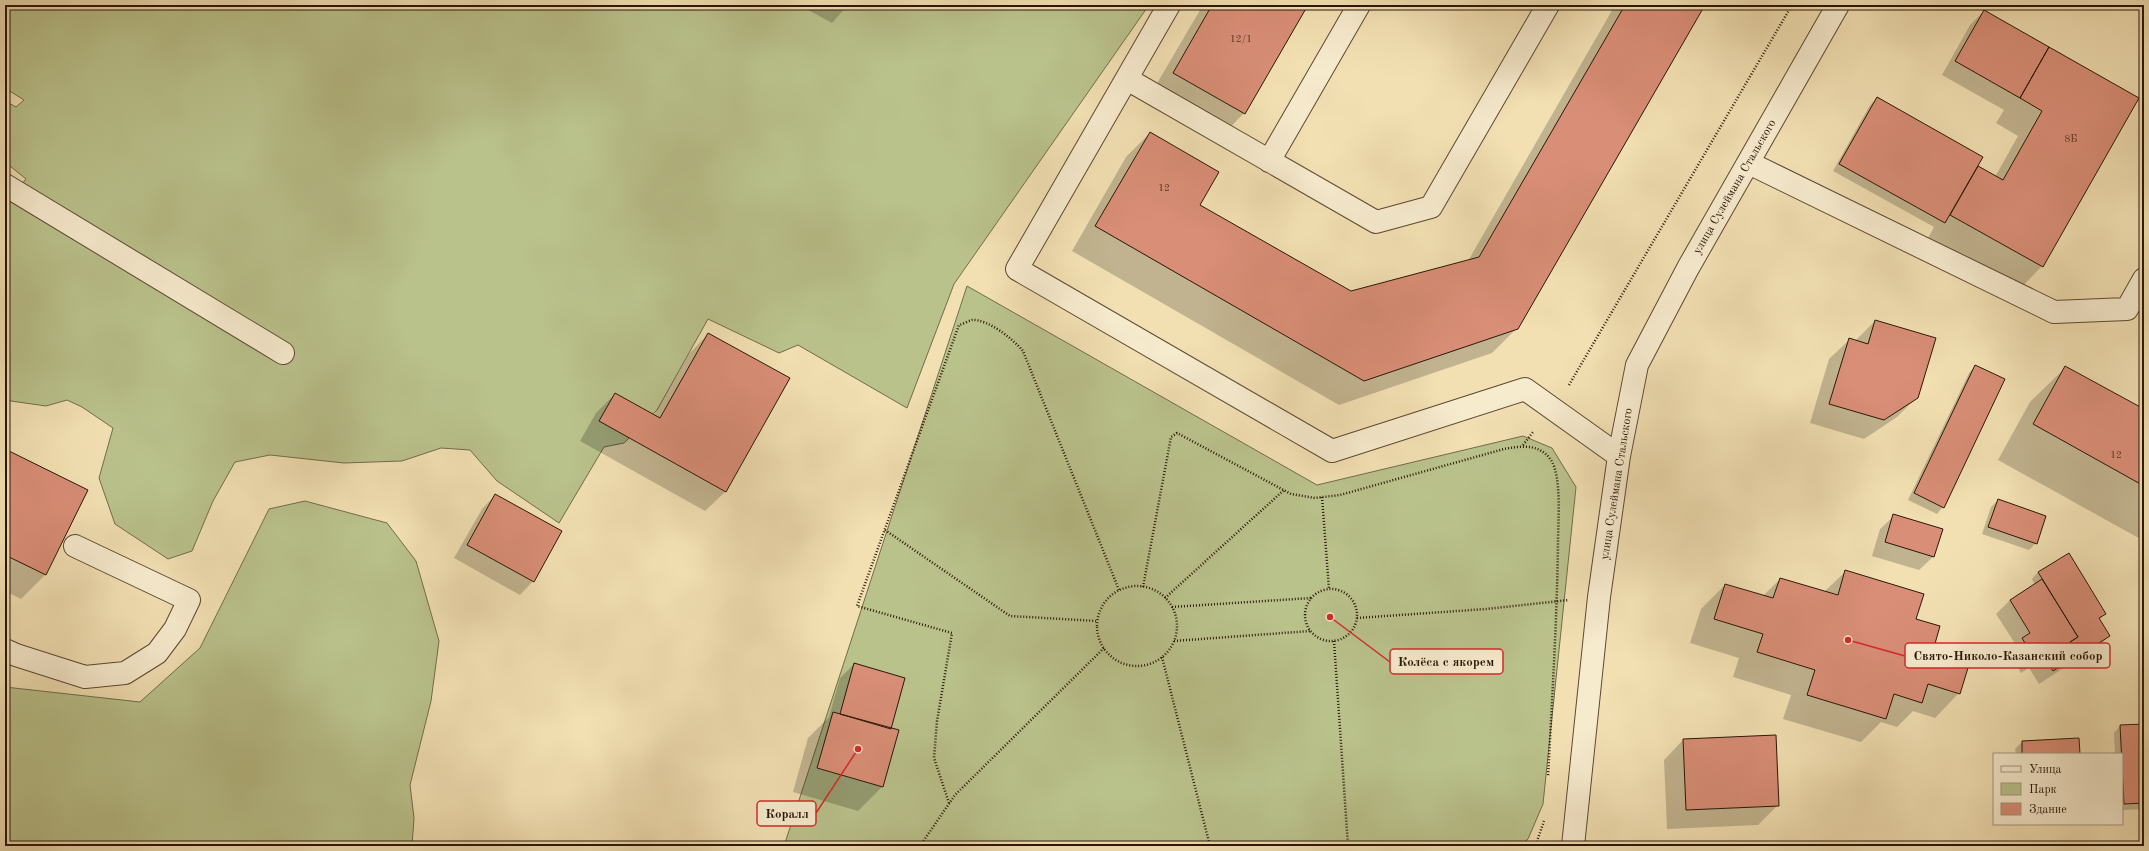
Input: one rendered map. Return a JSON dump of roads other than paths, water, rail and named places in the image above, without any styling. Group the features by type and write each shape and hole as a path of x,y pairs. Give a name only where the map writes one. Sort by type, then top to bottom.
{"street":[{"path":"1169,5 1017,269 1332,451 1525,389 1619,456"},
{"path":"1269,161 1359,5"},
{"path":"1127,78 1376,222 1431,206 1548,5"},
{"name":"улица Сулеймана Стальского","path":"1573,846 1599,597 1619,456 1637,365 1688,268 1838,5"},
{"path":"1749,163 2054,312 2127,309 2144,279"},
{"path":"5,185 282,353"},
{"path":"5,650 16,655 85,677 125,673 158,653 175,629 189,600 76,546"}],"place":[{"name":"Колёса с якорем","path":"1330,617"},
{"name":"Свято-Николо-Казанский собор","path":"1848,640"},
{"name":"Коралл","path":"858,749"}]}
